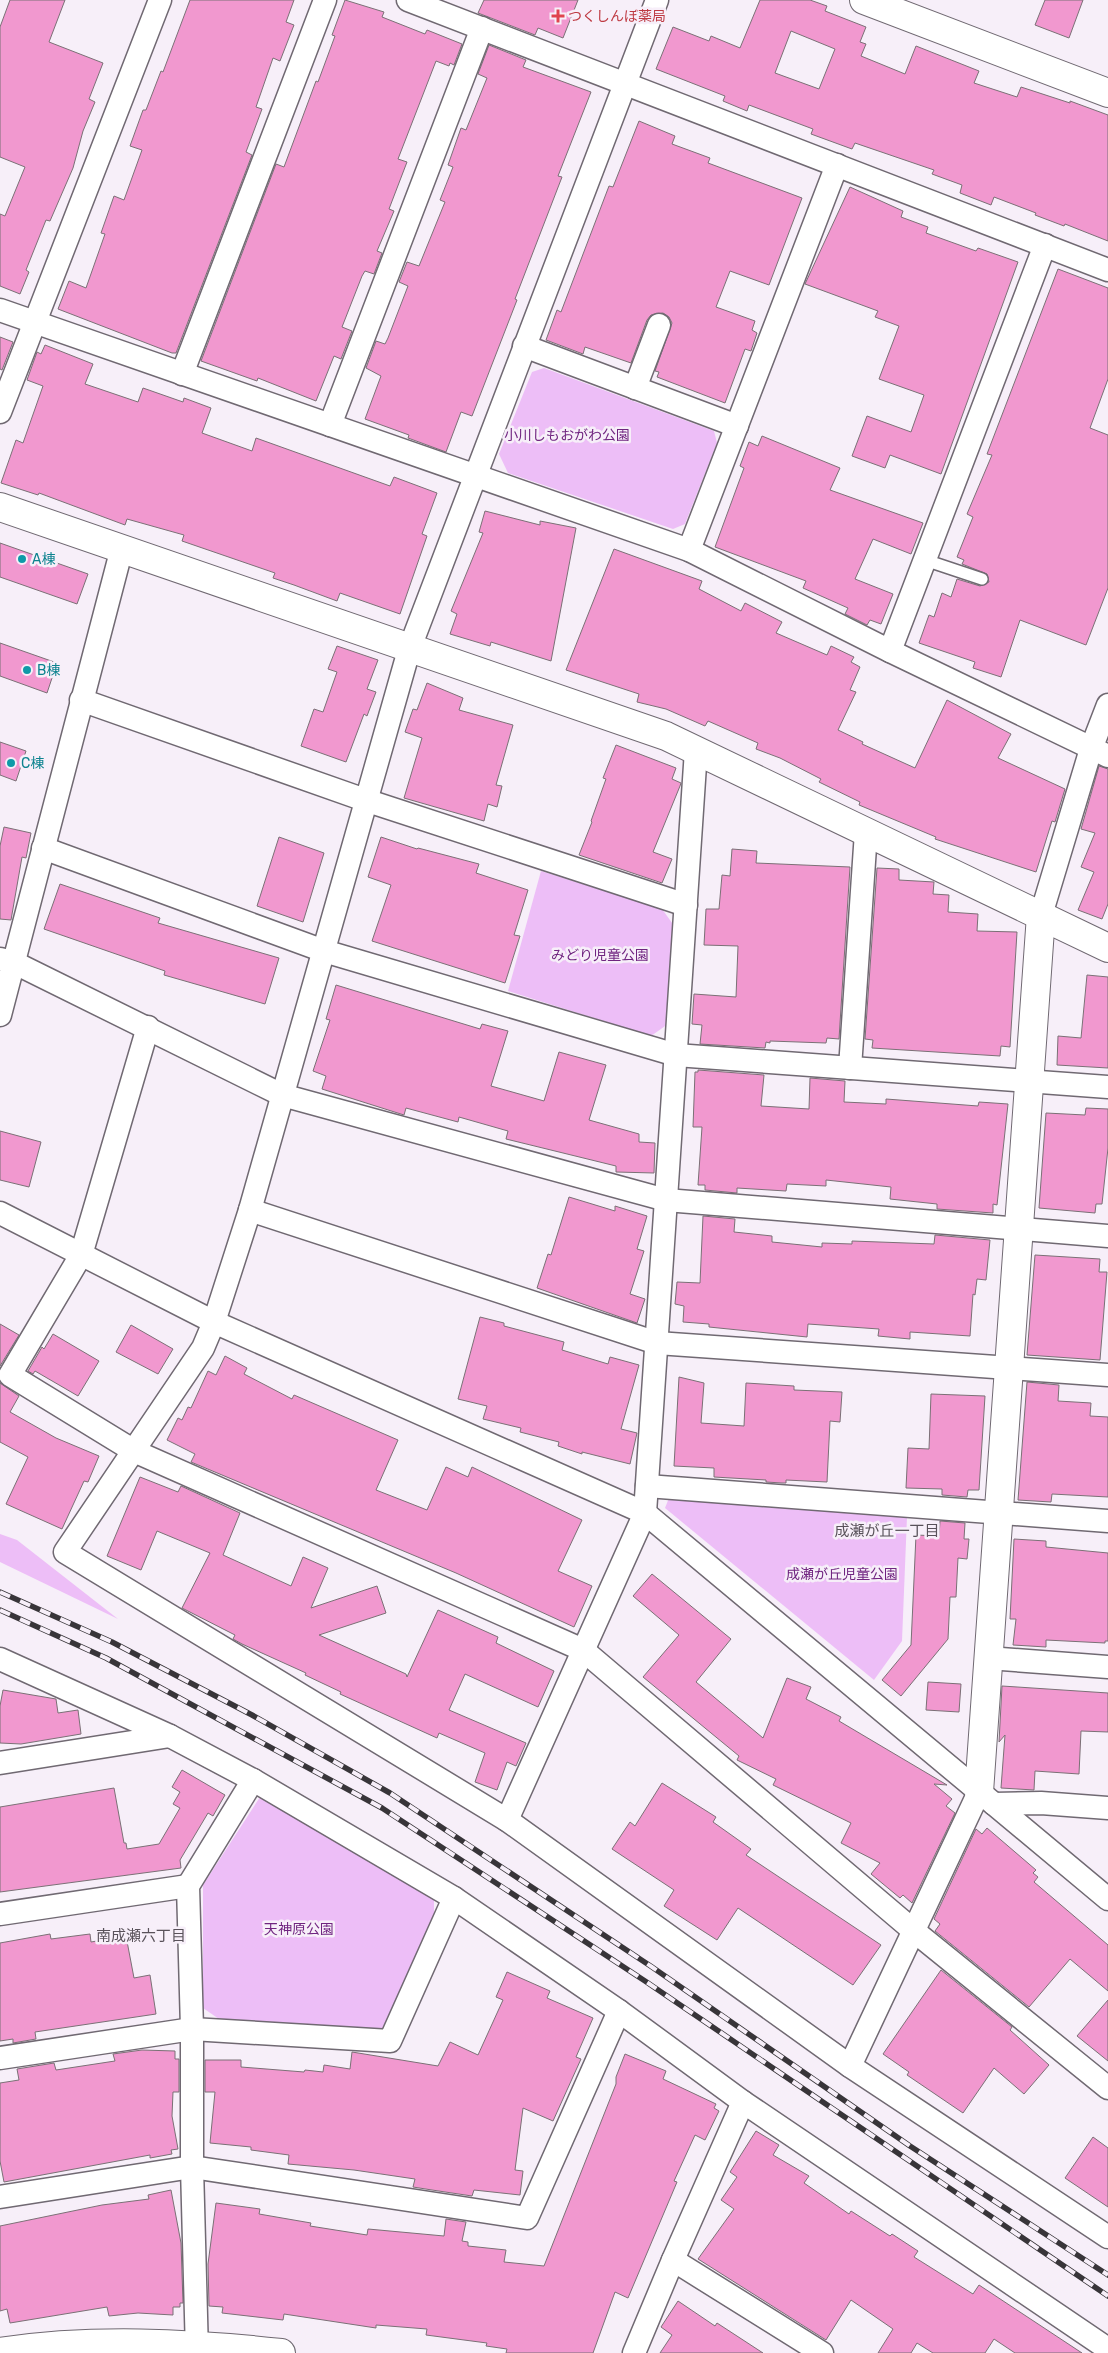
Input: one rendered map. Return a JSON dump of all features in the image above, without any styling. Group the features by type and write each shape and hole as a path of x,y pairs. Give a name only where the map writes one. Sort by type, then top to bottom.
{"street":[{"path":"0,412 160,0"},
{"path":"182,374 325,0"},
{"path":"408,0 1108,270"},
{"path":"657,0 409,650 250,1210 214,1322 203,1348 65,1552 507,1820 850,2066 1108,2237"},
{"path":"864,0 897,6 1107,90"},
{"path":"330,425 482,28"},
{"path":"689,550 837,165"},
{"path":"890,651 1045,246"},
{"path":"0,310 689,550 890,651 1100,752"},
{"path":"635,388 660,325"},
{"path":"524,346 736,426"},
{"path":"0,507 122,548 409,650 666,736 1108,948"},
{"path":"0,1015 7,960 43,848 122,548"},
{"path":"81,700 365,800 686,905"},
{"path":"850,2066 914,1931 986,1798 988,1658 1041,915 1100,752 1108,705"},
{"path":"507,1820 645,1513 696,750"},
{"path":"850,1068 866,832"},
{"path":"43,848 324,950 676,1055 1108,1087"},
{"path":"7,960 148,1027 282,1095 666,1200 1108,1236"},
{"path":"148,1027 81,1255 10,1375 134,1451 583,1650 914,1931 1108,2088"},
{"path":"250,1210 657,1343 1108,1375"},
{"path":"0,1213 214,1322 645,1513 1108,1899"},
{"path":"647,1486 1108,1521"},
{"path":"988,1658 1108,1667"},
{"path":"0,1659 170,1736 253,1780 454,1898 619,2011 743,2102 1108,2349"},
{"path":"0,1763 170,1736"},
{"path":"197,2349 188,1886 253,1780"},
{"path":"986,1798 1108,1808"},
{"path":"0,1914 188,1886"},
{"path":"0,2058 192,2029 390,2041 454,1898"},
{"path":"0,2197 192,2167 527,2218 619,2011"},
{"path":"634,2353 743,2102"},
{"path":"673,2260 822,2353"},
{"path":"0,2352 71,2349 197,2349 281,2353"}],"lane":[{"path":"925,560 982,580"}],"green space":[{"name":"小川しもおがわ公園","path":"544,368 714,431 717,443 685,524 673,529 508,473 499,454 532,372"},
{"name":"みどり児童公園","path":"541,871 662,909 675,927 668,1024 651,1036 508,991"},
{"name":"成瀬が丘児童公園","path":"669,1498 907,1517 902,1641 874,1680 665,1508"},
{"path":"0,1534 17,1540 118,1619 0,1562"},
{"name":"天神原公園","path":"260,1797 434,1897 434,1917 382,2029 219,2019 203,2008 203,1885"}],"building":[{"path":"10,0 65,0 49,42 103,63 89,99 95,102 83,131 73,168 50,221 46,220 26,270 29,272 20,294 0,286 0,214 5,216 25,167 0,157 0,27"},
{"path":"190,0 294,0 286,22 294,25 280,61 273,58 256,107 262,109 246,152 252,155 176,353 172,353 58,309 69,281 86,288 105,234 101,233 114,196 124,200 142,150 130,146 143,110 146,110 161,71 163,72"},
{"path":"345,0 384,12 382,17 425,34 427,30 462,44 454,65 450,63 449,66 436,61 398,159 407,162 389,209 394,211 377,251 382,253 374,274 365,271 362,276 342,327 352,331 341,359 334,356 316,401 258,378 257,381 201,361 276,164 284,167 316,81 318,82 335,36 332,35"},
{"path":"484,0 578,0 563,38 538,28 535,35 478,13"},
{"path":"760,0 810,0 827,6 825,11 866,27 860,42 866,44 861,56 905,74 916,46 979,71 974,83 1017,97 1021,87 1070,103 1070,101 1108,115 1108,241 1065,224 1064,226 1035,215 1036,213 994,197 991,205 960,193 962,185 932,174 934,170 855,143 852,149 811,134 813,129 749,105 747,111 723,101 725,96 656,69 673,27 709,41 711,36 740,48","holes":["791,31 835,49 819,89 775,73"]},
{"path":"1045,0 1083,0 1069,38 1035,25"},
{"path":"489,45 526,60 523,67 591,92 558,176 562,177 515,299 517,300 472,416 461,412 446,452 408,438 409,435 365,419 381,376 366,368 376,341 385,344 388,338 408,286 399,282 407,262 419,266 445,202 440,200 453,167 448,165 461,128 466,130 487,78 478,74"},
{"path":"639,121 675,136 672,144 710,158 708,163 802,198 769,285 730,271 716,307 755,321 752,330 757,333 751,351 745,349 725,403 657,377 659,372 655,371 672,323 669,317 663,313 651,315 647,320 631,363 585,347 583,354 546,340 557,310 561,312 609,186 613,187"},
{"path":"850,187 903,211 901,217 928,227 926,233 976,251 978,248 1018,262 941,474 890,455 885,468 852,456 867,416 911,432 924,395 879,379 899,326 875,317 878,311 805,284"},
{"path":"1058,269 1108,288 1108,379 1090,428 1108,435 1108,588 1086,645 1020,620 1001,677 973,668 975,662 919,643 929,615 934,617 942,593 951,597 957,579 980,586 989,582 987,574 962,564 964,560 957,557 973,517 967,514 992,455 987,454"},
{"path":"0,337 13,342 2,370 0,369"},
{"path":"45,345 93,364 85,384 138,402 143,388 183,402 184,398 211,408 202,433 252,451 256,438 390,486 394,477 437,493 422,534 427,536 400,614 340,593 337,601 273,578 275,573 182,541 184,535 127,519 125,525 39,493 38,495 1,483 16,440 23,443 43,386 27,380 37,352 41,354"},
{"path":"762,436 840,468 830,490 923,523 911,554 873,539 855,579 893,594 881,624 870,620 867,625 845,614 848,608 803,588 806,581 715,547 744,468 740,466 749,442 758,446"},
{"path":"485,511 540,525 540,521 576,528 551,661 491,642 490,646 450,634 457,614 451,611 483,533 479,532"},
{"name":"A棟","path":"0,543 88,574 77,604 0,577"},
{"path":"614,549 702,581 699,589 741,611 745,603 782,622 776,633 827,655 831,646 854,657 851,662 860,667 850,690 856,692 838,730 863,742 862,744 915,768 947,700 1011,734 998,758 1065,789 1055,822 1052,821 1036,872 935,839 936,837 859,805 860,802 819,782 821,779 780,758 756,749 758,743 708,721 705,726 666,709 637,702 639,694 566,670"},
{"name":"B棟","path":"0,643 57,663 47,693 0,676"},
{"path":"337,646 378,660 367,689 376,692 367,716 364,714 346,762 301,746 314,709 323,712 337,672 328,669"},
{"path":"427,683 463,698 459,710 513,725 496,785 502,786 497,807 488,804 484,821 404,798 422,738 405,732 413,709 417,710"},
{"name":"C棟","path":"0,742 26,751 16,781 0,775"},
{"path":"616,745 676,768 672,779 681,783 653,852 672,859 662,883 579,855 606,779 603,778"},
{"path":"1099,766 1108,769 1108,904 1102,919 1078,910 1094,872 1081,867 1095,833 1081,829"},
{"path":"4,827 31,833 26,858 22,857 11,920 0,919 0,846"},
{"path":"279,837 324,853 303,922 257,906"},
{"path":"381,837 417,849 479,864 476,873 528,890 514,935 520,936 505,983 372,941 391,885 368,877"},
{"path":"732,849 757,851 756,863 850,867 839,1039 827,1038 826,1043 770,1041 770,1043 766,1042 765,1048 700,1044 702,1025 692,1024 694,994 736,997 738,946 704,945 706,909 719,909 722,875 730,876"},
{"path":"877,868 899,869 899,880 934,882 933,894 949,895 948,912 978,914 977,931 1017,932 1010,1047 1001,1046 1000,1056 872,1048 873,1040 865,1039"},
{"path":"60,884 160,918 158,923 279,958 265,1004 164,975 165,971 44,929"},
{"path":"1087,975 1108,977 1108,1068 1057,1065 1058,1036 1081,1038"},
{"path":"336,985 480,1029 482,1024 508,1031 491,1086 544,1101 559,1052 606,1065 589,1120 639,1134 639,1142 655,1143 654,1173 616,1172 616,1166 506,1139 508,1131 459,1117 458,1122 406,1108 404,1115 322,1089 326,1076 313,1071 330,1020 326,1019"},
{"path":"698,1070 764,1075 761,1106 809,1109 810,1078 845,1081 844,1102 886,1104 886,1099 978,1106 979,1102 1008,1104 997,1205 993,1204 993,1213 937,1209 937,1204 890,1199 891,1187 826,1180 826,1186 787,1184 786,1191 737,1188 737,1193 705,1190 705,1185 698,1185 702,1127 693,1127 695,1072 698,1072"},
{"path":"1086,1108 1108,1109 1108,1148 1102,1204 1096,1204 1095,1213 1039,1208 1046,1113 1085,1115"},
{"path":"0,1131 41,1142 29,1187 0,1180"},
{"path":"569,1197 615,1211 615,1206 647,1216 637,1249 644,1251 630,1294 645,1299 637,1323 537,1288 548,1254 551,1255"},
{"path":"703,1216 735,1219 734,1232 772,1236 772,1242 822,1247 822,1243 852,1244 852,1241 934,1244 935,1235 990,1240 986,1280 977,1279 975,1295 973,1294 970,1336 910,1332 910,1339 878,1336 879,1329 808,1324 807,1337 709,1327 709,1324 683,1322 684,1306 675,1304 677,1282 700,1283"},
{"path":"1035,1255 1100,1259 1099,1272 1107,1272 1100,1360 1027,1355"},
{"path":"480,1317 504,1323 504,1326 564,1342 562,1350 608,1364 610,1357 639,1365 621,1429 637,1433 630,1464 582,1452 582,1454 558,1446 559,1442 520,1432 521,1428 483,1419 487,1406 458,1399"},
{"path":"0,1324 19,1335 0,1366"},
{"path":"131,1325 173,1349 158,1374 116,1352"},
{"path":"53,1334 99,1361 78,1396 35,1371 33,1374 28,1371 42,1347 44,1349"},
{"path":"225,1356 247,1368 244,1374 292,1399 294,1395 398,1440 376,1490 427,1510 446,1467 468,1477 472,1467 582,1520 558,1571 592,1586 574,1627 456,1573 191,1462 195,1454 167,1440 178,1418 182,1420 188,1407 191,1408 208,1371 216,1375"},
{"path":"679,1377 704,1383 701,1423 744,1426 746,1383 794,1386 794,1390 842,1392 840,1422 830,1421 827,1482 786,1480 786,1483 782,1483 766,1482 766,1480 714,1477 714,1468 674,1466"},
{"path":"1027,1382 1059,1385 1058,1401 1091,1403 1090,1416 1108,1417 1108,1497 1052,1494 1051,1502 1018,1500"},
{"path":"0,1383 19,1396 10,1412 56,1438 99,1456 88,1482 84,1481 62,1529 6,1504 28,1457 0,1442"},
{"path":"931,1394 985,1396 979,1490 968,1490 967,1497 942,1495 942,1489 906,1488 908,1448 929,1449"},
{"path":"140,1477 178,1492 181,1486 240,1513 223,1555 291,1586 303,1557 328,1568 311,1608 377,1586 386,1613 319,1635 406,1674 407,1677 438,1610 498,1637 496,1643 554,1671 538,1707 465,1674 449,1710 526,1743 516,1766 507,1762 497,1790 475,1782 485,1753 439,1733 437,1738 340,1694 341,1692 305,1675 306,1673 242,1644 233,1639 235,1635 182,1608 210,1553 157,1531 141,1570 107,1556"},
{"path":"940,1521 965,1523 964,1539 969,1539 967,1559 958,1558 956,1597 950,1597 948,1639 901,1696 882,1680 911,1645 916,1535 939,1536"},
{"path":"1014,1539 1046,1541 1046,1547 1108,1553 1108,1641 1105,1641 1105,1643 1046,1640 1046,1647 1013,1645 1016,1619 1010,1619"},
{"path":"652,1574 731,1639 696,1682 763,1738 787,1678 811,1687 806,1699 841,1717 839,1721 947,1785 934,1784 952,1799 946,1806 955,1813 912,1903 903,1895 900,1898 871,1874 880,1863 841,1843 851,1823 773,1785 776,1779 737,1760 739,1756 643,1677 679,1635 633,1596"},
{"path":"928,1682 961,1684 959,1712 926,1710"},
{"path":"1002,1686 1108,1693 1108,1732 1081,1731 1079,1774 1035,1771 1034,1790 1001,1788 1005,1735 999,1742"},
{"path":"3,1690 56,1699 58,1713 78,1710 81,1734 21,1744 0,1743 0,1706"},
{"path":"182,1770 225,1795 213,1816 208,1813 180,1860 181,1868 0,1892 0,1807 114,1788 124,1843 126,1843 127,1849 159,1844 180,1808 173,1804 180,1792 172,1787"},
{"path":"662,1783 716,1817 713,1822 751,1849 746,1855 881,1945 853,1985 738,1908 717,1940 664,1906 674,1890 612,1849 630,1822 635,1826"},
{"path":"987,1828 1036,1870 1033,1873 1038,1877 1034,1882 1108,1945 1108,1991 1070,1959 1029,2007 935,1931 940,1924 934,1919 976,1829 982,1834"},
{"path":"50,1934 51,1939 90,1934 91,1942 126,1936 134,1978 150,1975 156,2014 35,2032 36,2039 13,2043 13,2039 0,2041 0,1943"},
{"path":"941,1970 1012,2027 1010,2030 1049,2065 1024,2094 994,2068 963,2113 907,2075 909,2072 883,2054"},
{"path":"507,1972 550,1991 547,1998 593,2018 576,2057 581,2059 553,2121 523,2108 515,2170 523,2171 520,2195 474,2190 472,2196 413,2187 415,2179 354,2170 288,2164 289,2155 251,2150 251,2147 210,2143 215,2092 205,2092 205,2060 241,2060 241,2067 323,2072 324,2065 350,2069 352,2052 438,2066 450,2042 478,2055 503,2000 496,1997"},
{"path":"1108,2000 1108,2061 1077,2036"},
{"path":"142,2050 175,2051 175,2059 179,2059 179,2092 173,2092 172,2116 178,2149 171,2150 172,2154 150,2158 150,2155 4,2182 0,2161 0,2083 19,2080 17,2069 54,2063 56,2070 115,2061 113,2054"},
{"path":"625,2054 666,2071 663,2079 716,2104 714,2108 719,2111 705,2140 695,2135 674,2181 677,2182 628,2298 615,2292 593,2353 506,2353 507,2349 486,2346 487,2343 426,2335 427,2329 376,2325 376,2328 284,2314 283,2320 222,2313 223,2307 209,2306 208,2264 216,2203 260,2209 259,2214 311,2223 310,2226 367,2235 368,2229 444,2236 446,2219 466,2222 462,2241 468,2242 468,2246 506,2250 504,2262 544,2266 616,2084 616,2077"},
{"path":"756,2131 779,2145 773,2155 809,2176 804,2183 849,2214 851,2211 890,2236 892,2234 918,2251 914,2257 973,2294 979,2285 1082,2353 1015,2353 994,2339 985,2353 933,2353 917,2343 911,2353 878,2353 893,2329 851,2300 826,2340 698,2259 734,2209 721,2200 737,2177 730,2172"},
{"path":"1093,2137 1108,2148 1108,2207 1065,2178"},
{"path":"171,2190 181,2243 183,2303 180,2303 180,2307 173,2307 173,2315 138,2313 109,2316 107,2307 10,2323 7,2309 0,2311 0,2226 102,2205 149,2199 148,2195"},
{"path":"678,2301 715,2326 717,2323 763,2353 660,2353 672,2335 661,2327"}],"railway":[{"path":"0,1592 112,1642 252,1715 390,1793 652,1967 910,2146 1108,2275"},
{"path":"0,1610 106,1658 382,1808 645,1981 1108,2296"}],"place":[{"name":"つくしんぼ薬局","path":"558,16"},
{"name":"A棟","path":"22,559"},
{"name":"B棟","path":"27,670"},
{"name":"C棟","path":"11,763"}],"district":[{"name":"成瀬が丘一丁目","path":"887,1531"},
{"name":"南成瀬六丁目","path":"141,1936"}]}
